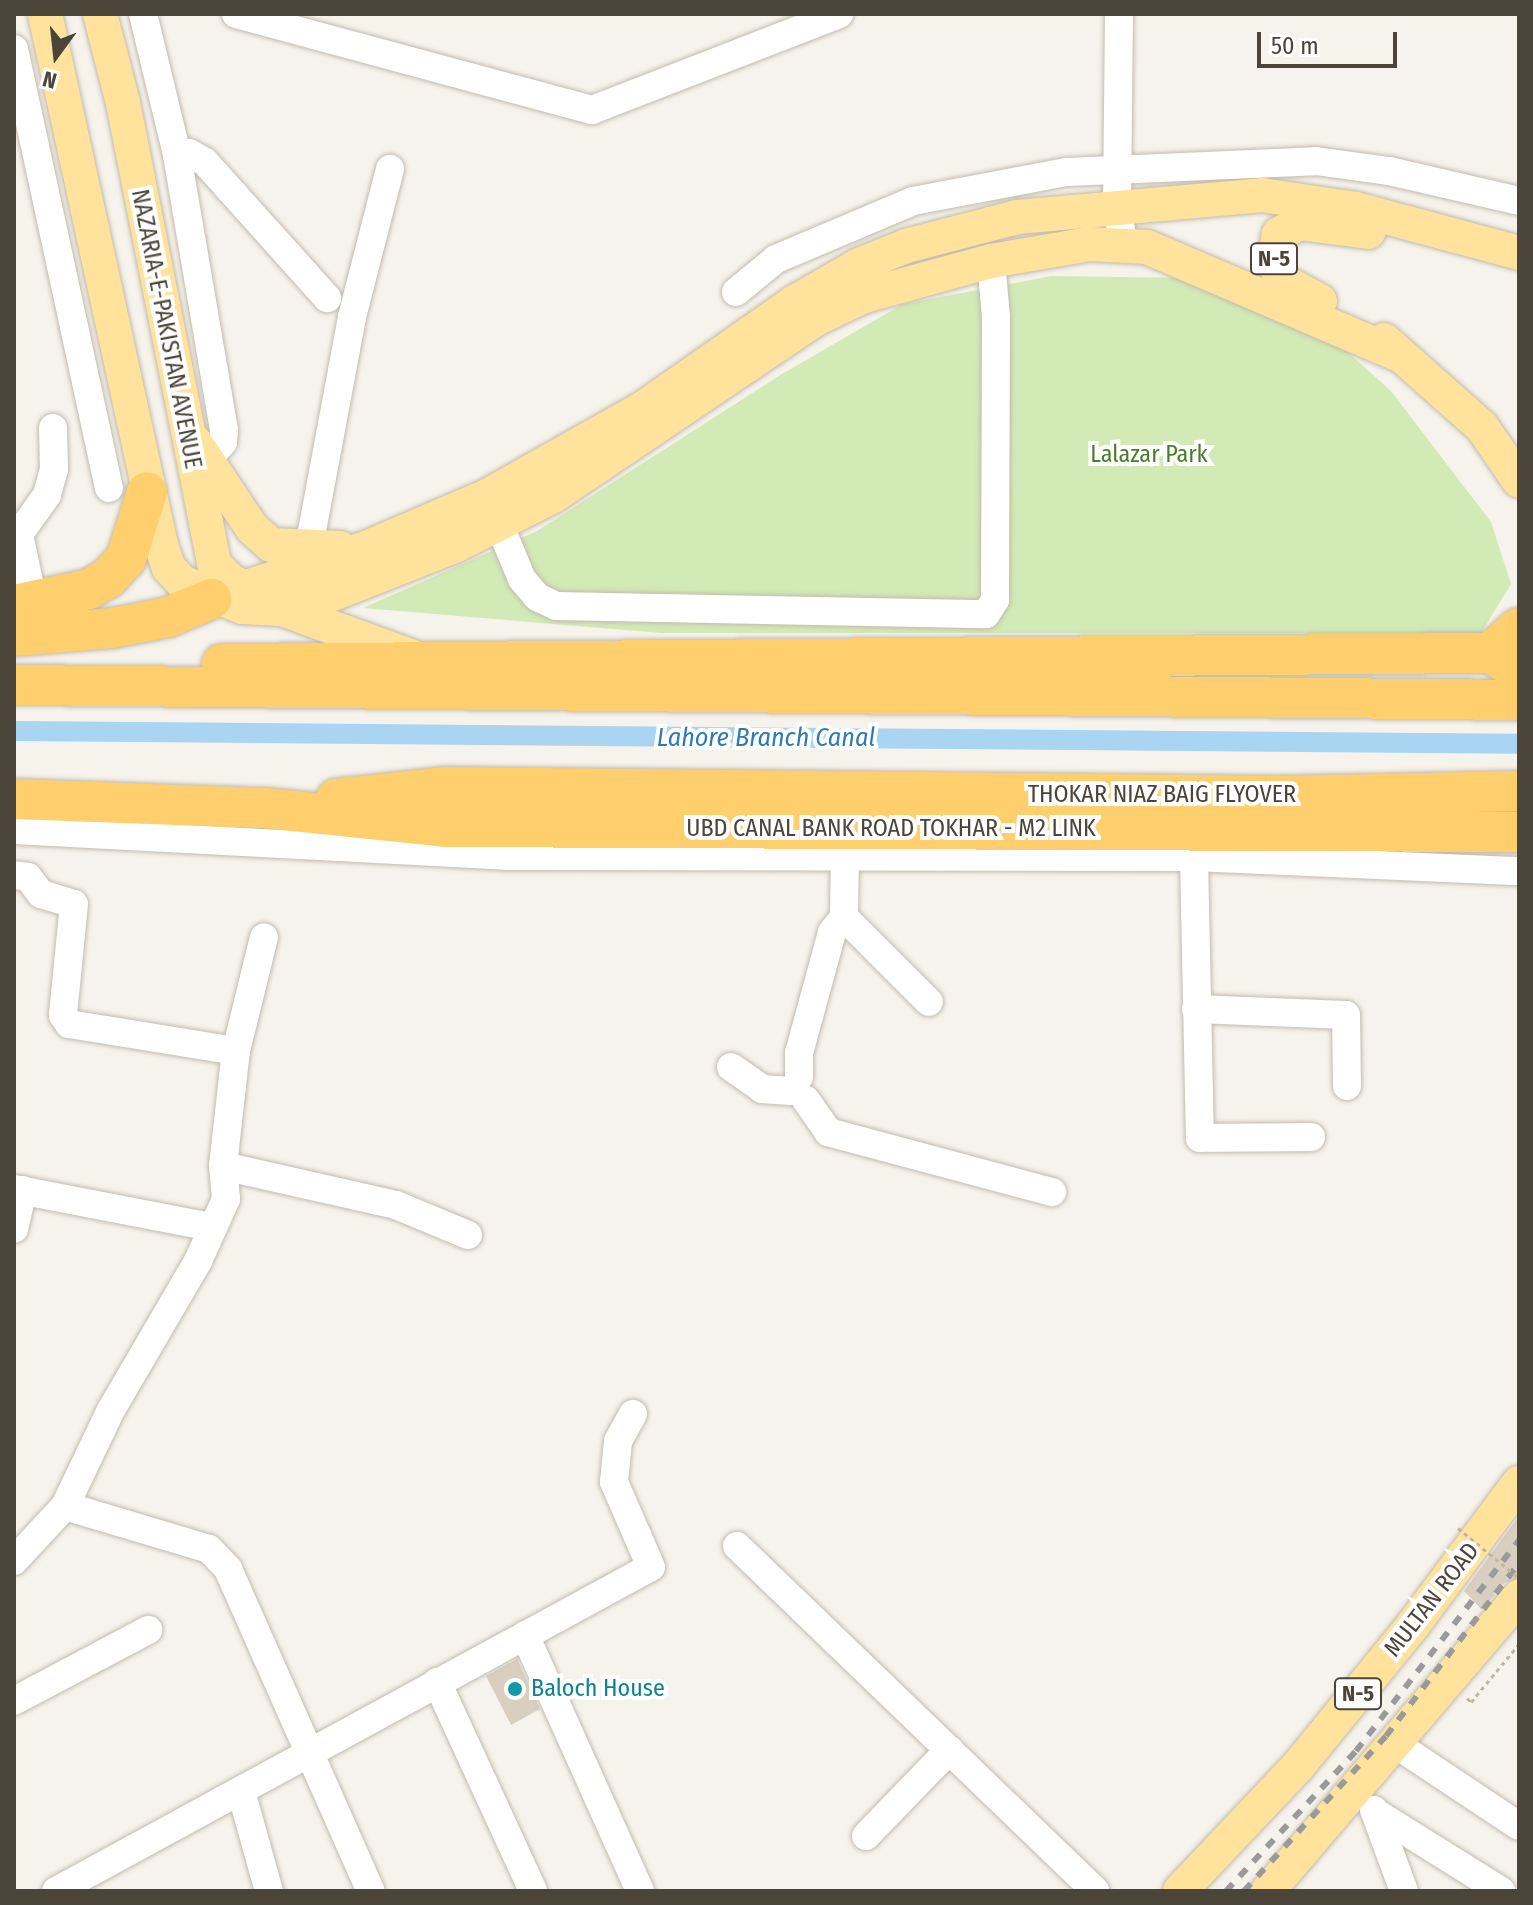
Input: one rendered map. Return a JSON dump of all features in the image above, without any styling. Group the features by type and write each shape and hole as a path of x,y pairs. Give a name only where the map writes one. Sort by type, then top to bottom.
{"highway":[{"path":"23,603 89,589 108,578 126,559 128,490"},
{"path":"14,636 113,628 168,617 228,594"},
{"path":"93,686 148,670 421,660 1509,651"},
{"path":"14,685 514,694 828,693 1519,700"},
{"name":"THOKAR NIAZ BAIG FLYOVER","path":"265,808 444,787 805,794 1519,791"},
{"path":"16,819 265,808"},
{"name":"UBD CANAL BANK ROAD TOKHAR - M2 LINK","path":"265,808 445,827 1519,832"}],"main road":[{"name":"NAZARIA-E-PAKISTAN AVENUE","path":"45,14 128,490 169,568 228,594"},
{"name":"NAZARIA-E-PAKISTAN AVENUE","path":"100,14 200,448 206,541 228,594"},
{"path":"514,694 282,609 242,607 228,594 366,548 489,495 561,457 859,265 906,246 1017,217 1117,205 1262,195 1323,202 1417,227"},
{"name":"N-5","path":"1519,253 1417,227 1360,233 1292,224 1279,234 1274,255 1287,286 1362,317 1482,427 1519,481"},
{"path":"282,609 342,590 499,524 555,495 814,320 864,296 991,261 1123,243 1171,256 1401,356"},
{"path":"200,448 271,545 366,548"},
{"name":"MULTAN ROAD","path":"1180,1891 1299,1765 1413,1625 1519,1483"},
{"name":"N-5","path":"1268,1891 1367,1805 1397,1745 1519,1597"}],"street":[{"path":"143,14 177,155 224,430 223,442 200,448"},
{"path":"236,14 592,110 839,14"},
{"path":"1119,14 1117,205 1123,243"},
{"path":"14,49 128,490"},
{"path":"177,155 189,153 205,162 327,298"},
{"path":"736,292 776,259 913,201 1067,172 1316,161 1389,171 1519,201"},
{"path":"309,547 352,317 390,169"},
{"path":"499,524 522,579 537,597 556,606 986,614 995,600 996,317 991,261"},
{"path":"23,603 19,534 47,495 54,469 53,428"},
{"path":"236,1051 69,1024 63,1015 74,904 41,894 35,882 17,874 16,819 506,856 1194,857 1519,871"},
{"path":"845,856 844,917 832,932 799,1053 799,1089 828,1132 1052,1192"},
{"path":"1194,857 1200,1138 1311,1137"},
{"path":"844,917 929,1002"},
{"path":"14,1561 65,1506 111,1410 226,1199 223,1166 236,1051 264,937"},
{"path":"1196,1009 1346,1015 1347,1086"},
{"path":"731,1067 762,1089 799,1089"},
{"path":"223,1166 396,1205 468,1235"},
{"path":"14,1229 19,1189 212,1227"},
{"path":"56,1891 651,1567 614,1482 618,1441 633,1414"},
{"path":"65,1506 209,1549 228,1569 371,1891"},
{"path":"737,1546 1095,1891"},
{"path":"14,1701 148,1630"},
{"path":"525,1635 640,1891"},
{"path":"437,1682 533,1891"},
{"path":"1397,1745 1519,1826"},
{"path":"866,1836 949,1750"},
{"path":"241,1791 269,1891"},
{"path":"1367,1805 1396,1885"},
{"path":"1367,1805 1501,1891"}],"path":[{"path":"1458,1528 1519,1578"},
{"path":"1497,1671 1519,1644"}],"green space":[{"name":"Lalazar Park","path":"1052,276 1190,278 1343,348 1391,391 1491,522 1511,584 1481,633 661,633 363,608 537,531 782,374 903,304"}],"building":[{"path":"1519,1516 1519,1578 1504,1583 1482,1610 1464,1591"},
{"name":"Baloch House","path":"517,1659 540,1709 511,1725 486,1676"}],"waterway":[{"name":"Lahore Branch Canal","path":"14,731 1519,744"}],"railway":[{"path":"1226,1891 1356,1751 1519,1540"},
{"path":"1244,1891 1386,1736 1519,1563"}],"place":[{"name":"Baloch House","path":"515,1689"}]}
